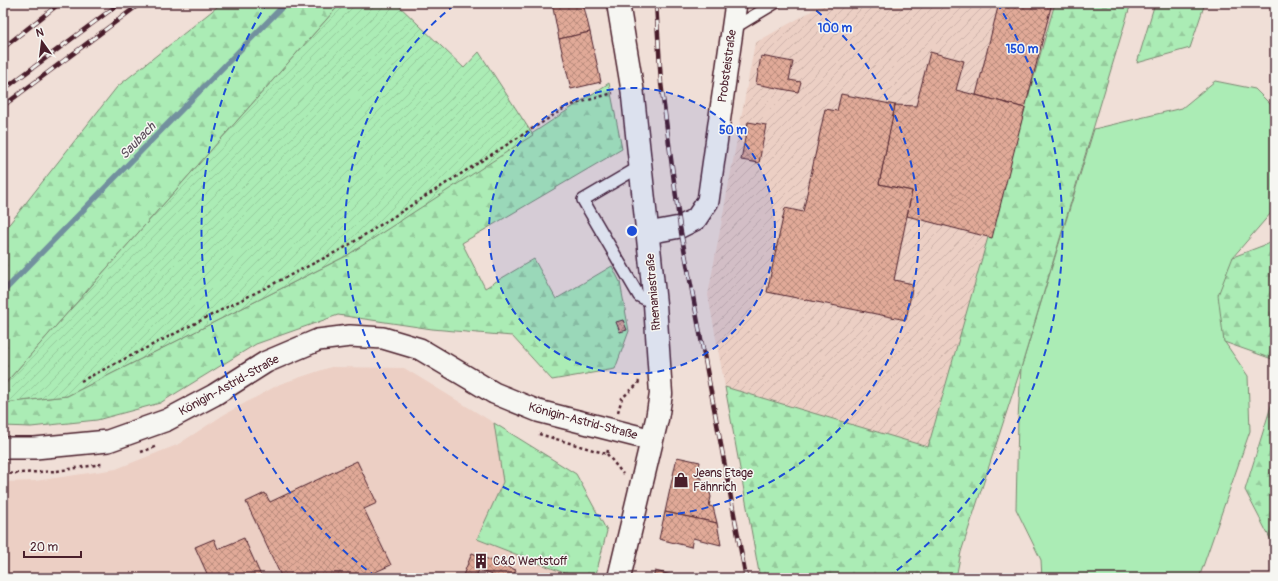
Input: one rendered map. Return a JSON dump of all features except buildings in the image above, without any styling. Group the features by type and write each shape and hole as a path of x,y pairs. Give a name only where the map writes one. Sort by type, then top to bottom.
{"street":[{"name":"Rhenaniastraße","path":"618,3 632,87 641,166 655,304 660,394 652,440 619,578"},
{"name":"Probsteistraße","path":"648,233 680,227 696,219 708,200 736,3"},
{"name":"Königin-Astrid-Straße","path":"3,448 35,448 108,441 167,420 214,395 266,362 318,340 350,336 383,338 420,350 494,393 538,411 652,440"}],"lane":[{"path":"732,29 775,3"},
{"path":"641,166 583,200 639,296 655,304"}],"path":[{"path":"81,381 344,248 568,106 632,87"},
{"path":"532,431 553,439 607,454 622,398 638,384 640,378"},
{"path":"134,454 156,447"},
{"path":"3,474 57,471 104,463"}],"shaded area":[{"path":"826,3 1055,3 928,448 725,387 708,295 755,43"},
{"path":"331,367 404,368 494,423 503,482 477,539 577,578 3,578 3,482 35,481 116,469 177,445 225,414 280,384"}],"green space":[{"path":"222,3 341,3 3,386 3,232 117,87"},
{"path":"341,3 396,3 464,68 479,52 533,135 346,256 67,396 3,403 3,386"},
{"path":"1055,3 1131,3 1021,368 961,552 956,578 760,578 725,387 928,447"},
{"path":"1155,3 1205,3 1190,48 1137,63"},
{"path":"1215,81 1255,89 1275,109 1275,204 1271,213 1233,257 1224,341 1248,376 1250,431 1199,578 1042,578 1041,560 1016,509 1021,368 1094,129 1182,108"},
{"path":"609,83 622,149 462,243 485,288 534,259 556,299 612,266 620,282 629,331 615,369 552,380 512,336 432,329 338,315 256,344 160,403 97,420 31,427 3,426 3,403 67,396 346,256"},
{"path":"1275,241 1275,360 1224,342 1218,295 1233,257"},
{"path":"1275,393 1275,548 1245,490"},
{"path":"494,423 576,474 607,531 595,578 577,578 477,539 503,482"}],"waterway":[{"name":"Saubach","path":"3,292 286,3"}],"railway":[{"path":"3,48 60,3"},
{"path":"3,90 120,3"},
{"path":"3,106 141,3"},
{"path":"656,3 661,83 680,227 746,578"}],"place":[{"name":"Jeans Etage Fähnrich","path":"681,480"},
{"name":"C&C Wertstoff","path":"481,561"}]}
